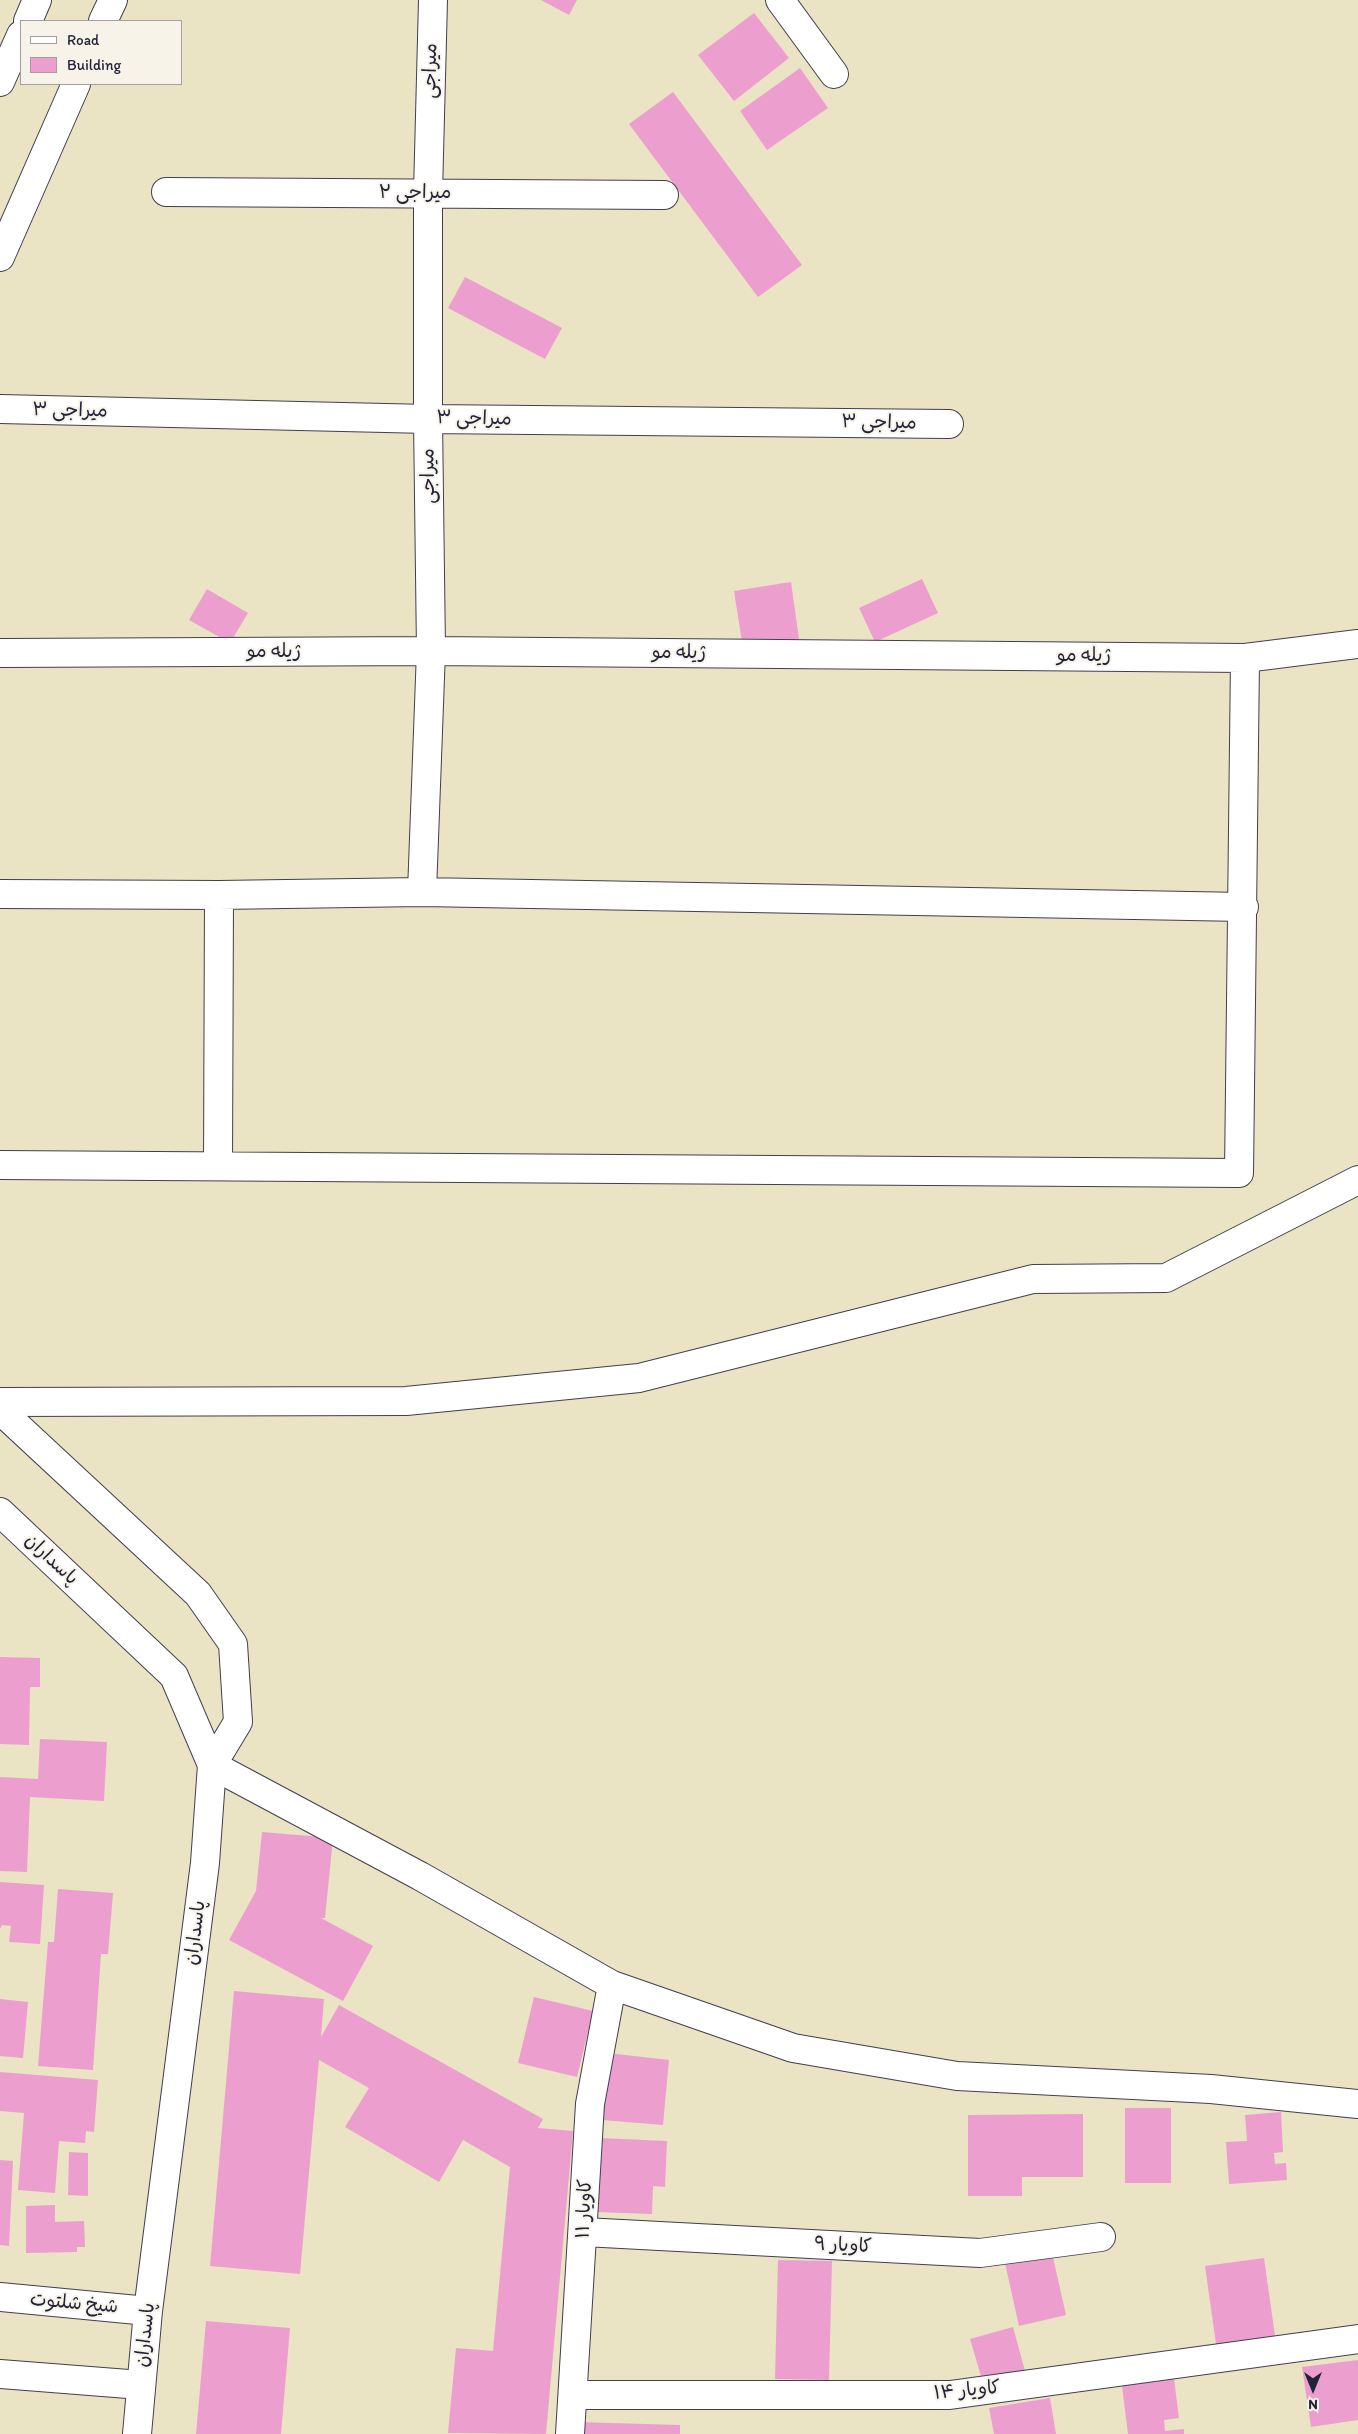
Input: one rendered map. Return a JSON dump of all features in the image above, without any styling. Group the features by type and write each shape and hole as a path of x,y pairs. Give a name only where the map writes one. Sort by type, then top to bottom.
{"street":[{"path":"28,20 37,0"},
{"path":"103,20 113,0"},
{"name":"میراجی","path":"422,892 432,651 428,419 428,193 433,0"},
{"path":"780,0 834,74"},
{"path":"0,82 20,37"},
{"path":"0,257 76,85"},
{"name":"میراجی ۲","path":"166,192 664,195"},
{"name":"میراجی ۳","path":"0,409 428,419 949,424"},
{"name":"ژیله مو","path":"0,654 432,651 1245,658 1358,644"},
{"path":"0,1165 1240,1172 1245,658"},
{"path":"0,894 219,895 422,892 1244,907"},
{"path":"218,1166 219,895"},
{"path":"0,1402 406,1401 639,1378 1033,1279 1166,1278 1358,1180"},
{"path":"0,1410 198,1594 233,1644 238,1722 212,1765 420,1876 612,1985 793,2048 957,2076 1211,2089 1358,2104"},
{"name":"پاسداران","path":"0,1512 174,1676 212,1765 205,1863 148,2311 137,2434"},
{"name":"کاویار ۱۱","path":"570,2434 584,2232 590,2104 612,1985"},
{"name":"کاویار ۹","path":"584,2232 980,2253 1101,2237"},
{"name":"شیخ شلتوت","path":"0,2297 148,2311"},
{"name":"کاویار ۱۴","path":"573,2395 950,2395 1358,2339"},
{"path":"0,2374 141,2385"}],"building":[{"path":"541,0 577,0 569,15"},
{"path":"754,13 789,58 734,101 698,55"},
{"path":"800,68 828,108 767,150 740,111"},
{"path":"673,92 802,265 758,297 629,124"},
{"path":"465,277 562,328 545,359 448,308"},
{"path":"922,579 938,613 875,642 859,608"},
{"path":"791,582 799,639 743,648 734,591"},
{"path":"207,589 248,613 230,643 189,620"},
{"path":"0,1657 40,1658 40,1687 30,1687 29,1745 0,1744"},
{"path":"40,1739 107,1742 104,1801 30,1797 27,1872 0,1871 0,1777 38,1779"},
{"path":"262,1832 333,1838 325,1918 321,1918 373,1946 343,2001 229,1940 256,1891"},
{"path":"0,1882 44,1885 40,1944 9,1942 11,1926 2,1925 0,1929"},
{"path":"58,1889 113,1893 108,1954 101,1954 93,2070 38,2066 48,1942 54,1942"},
{"path":"234,1991 324,1999 321,2037 339,2005 543,2119 538,2128 573,2131 546,2434 448,2433 456,2348 493,2351 510,2167 463,2140 439,2182 345,2127 369,2088 319,2060 300,2274 210,2266"},
{"path":"534,1997 593,2011 577,2077 518,2063"},
{"path":"0,1999 28,2002 23,2058 0,2056"},
{"path":"608,2053 669,2060 663,2125 602,2120"},
{"path":"0,2072 98,2080 94,2132 86,2131 85,2143 59,2141 55,2193 18,2190 24,2113 0,2111"},
{"path":"1125,2108 1171,2108 1171,2183 1125,2183"},
{"path":"1281,2112 1283,2152 1274,2153 1275,2164 1286,2163 1287,2180 1229,2184 1226,2142 1247,2141 1245,2115"},
{"path":"1083,2114 1083,2177 1022,2177 1022,2196 968,2196 968,2115"},
{"path":"600,2138 667,2141 665,2187 653,2186 652,2214 597,2212"},
{"path":"69,2152 88,2153 88,2196 68,2195"},
{"path":"0,2160 13,2161 9,2246 0,2245"},
{"path":"55,2205 55,2222 84,2221 85,2247 77,2247 77,2252 26,2253 26,2206"},
{"path":"1052,2253 1066,2315 1019,2326 1005,2263"},
{"path":"1264,2258 1276,2343 1217,2351 1205,2266"},
{"path":"778,2260 832,2261 829,2380 775,2379"},
{"path":"206,2321 290,2328 281,2434 196,2434"},
{"path":"1013,2327 1025,2371 983,2383 970,2339"},
{"path":"1358,2360 1358,2420 1311,2427 1302,2367"},
{"path":"1174,2379 1179,2418 1164,2420 1165,2431 1184,2429 1184,2434 1128,2434 1122,2386"},
{"path":"1050,2398 1056,2434 994,2434 989,2408"},
{"path":"576,2422 680,2425 680,2434 575,2434"}]}
